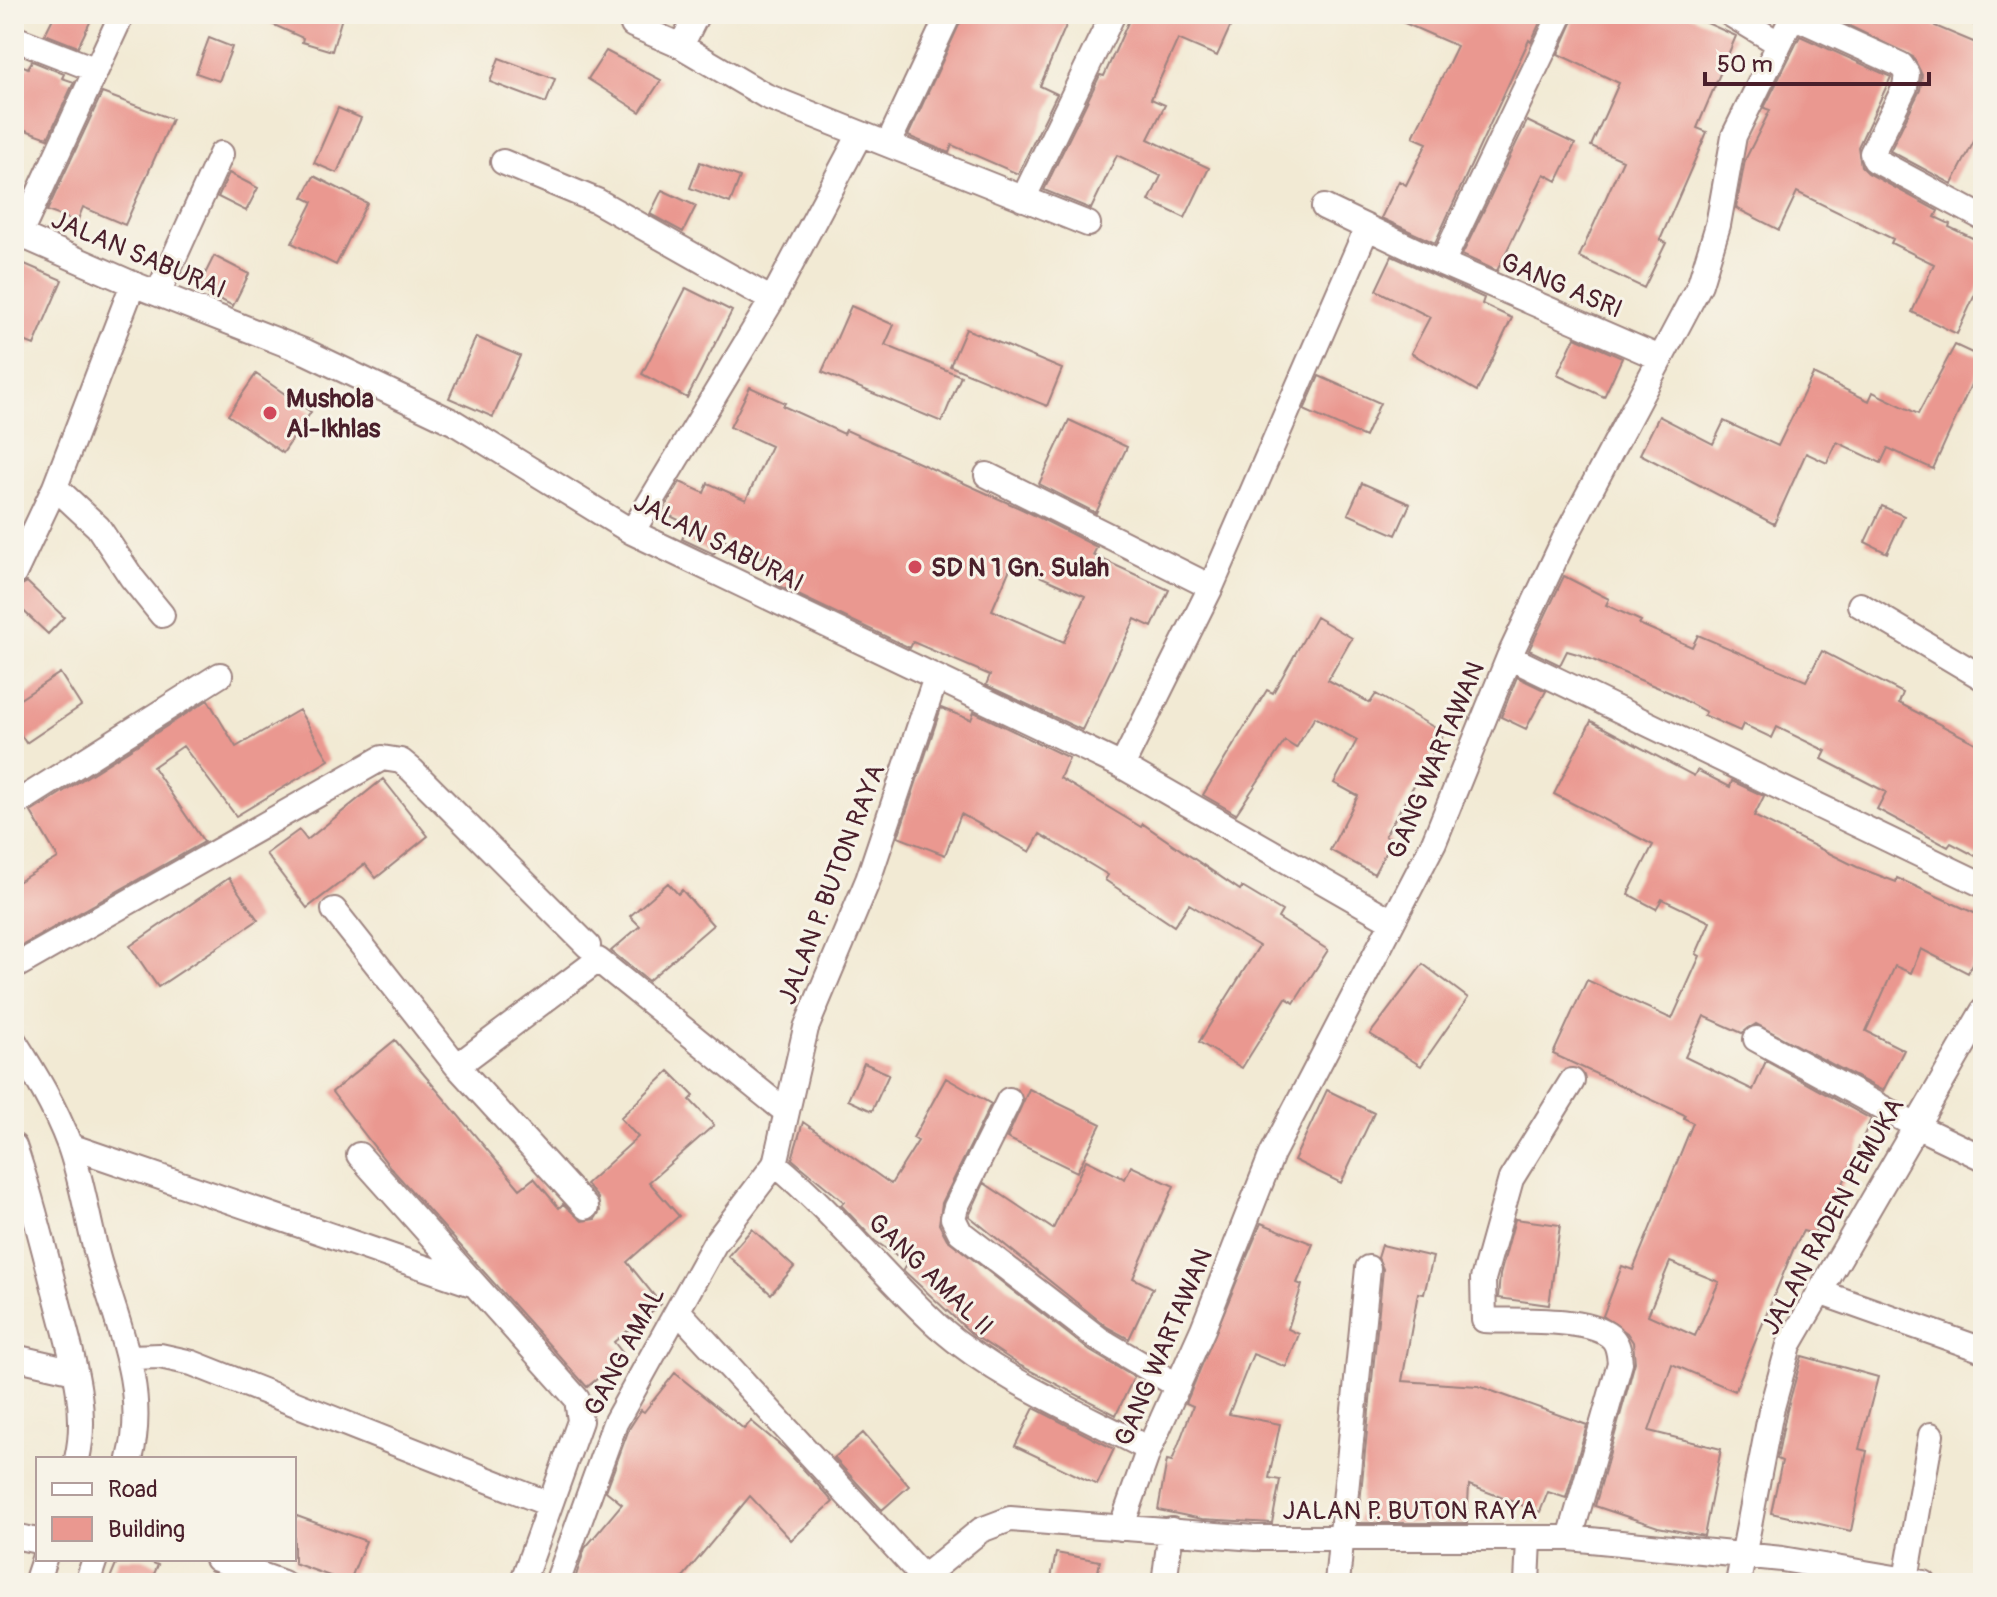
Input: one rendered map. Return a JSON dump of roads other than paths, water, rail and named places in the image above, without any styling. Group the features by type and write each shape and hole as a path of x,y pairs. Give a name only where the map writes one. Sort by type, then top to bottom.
{"street":[{"path":"17,233 122,14"},
{"path":"681,46 697,14"},
{"path":"888,144 949,14"},
{"path":"1023,199 1113,14"},
{"path":"1442,263 1561,14"},
{"path":"1730,14 1778,43"},
{"path":"1793,15 1901,65 1907,74 1905,87 1872,153 1875,160 1983,218"},
{"name":"GANG WARTAWAN","path":"1121,1528 1149,1449 1178,1386 1272,1154 1434,842 1509,657 1564,540 1700,284 1718,225 1734,136 1793,15"},
{"path":"633,25 681,46 766,96 1088,224"},
{"path":"14,38 94,69"},
{"path":"632,532 772,300 860,134"},
{"path":"158,293 221,154"},
{"path":"503,162 597,201 772,300"},
{"name":"GANG ASRI","path":"1324,207 1442,263 1660,358"},
{"path":"1122,766 1211,587 1367,228"},
{"name":"JALAN SABURAI","path":"17,233 133,284 306,352 455,423 632,532 935,680 1122,766 1392,921"},
{"path":"14,574 55,487 133,284"},
{"path":"987,475 1211,587"},
{"path":"55,487 98,527 132,578 162,615"},
{"path":"1860,605 1983,678"},
{"path":"1509,657 1983,885"},
{"path":"14,805 220,675"},
{"name":"JALAN P. BUTON RAYA","path":"775,1164 806,1028 868,880 935,680"},
{"path":"14,967 382,758 401,761 412,770 588,946"},
{"path":"334,910 457,1066 586,1207"},
{"path":"457,1066 598,960 785,1111"},
{"name":"JALAN RADEN PEMUKA","path":"1738,1583 1771,1411 1789,1345 1914,1125 1983,1011"},
{"path":"1756,1039 1914,1125 1983,1158"},
{"path":"14,1041 52,1106 70,1146 99,1262 130,1357 136,1399 130,1457"},
{"path":"1570,1538 1620,1363 1618,1347 1604,1332 1585,1325 1484,1320 1483,1279 1511,1179 1572,1081"},
{"path":"1009,1100 956,1207 953,1218 960,1232 1099,1339 1178,1386"},
{"path":"14,1146 35,1212 75,1371 82,1425 77,1457"},
{"path":"70,1146 174,1179 476,1285"},
{"path":"359,1155 571,1391 580,1408 580,1421 522,1583"},
{"name":"GANG AMAL","path":"557,1583 615,1423 715,1243 775,1164"},
{"name":"GANG AMAL II","path":"775,1164 803,1187 938,1326 976,1356 1149,1449"},
{"path":"1337,1583 1368,1268"},
{"path":"1819,1292 1983,1350"},
{"path":"678,1311 919,1580"},
{"path":"130,1357 160,1356 192,1363 549,1504"},
{"path":"14,1357 75,1371"},
{"path":"1915,1581 1931,1435"},
{"name":"JALAN P. BUTON RAYA","path":"919,1580 981,1530 1010,1519 1255,1538 1570,1538 1745,1555 1915,1581"},
{"path":"1164,1583 1171,1530"},
{"path":"14,1536 36,1541"},
{"path":"1527,1583 1529,1540"},
{"path":"36,1583 43,1561"},
{"path":"87,1583 94,1561"},
{"path":"222,1561 283,1583"}],"place":[{"name":"Mushola Al-Ikhlas","path":"270,413"},
{"name":"SD N 1 Gn. Sulah","path":"915,567"}]}
